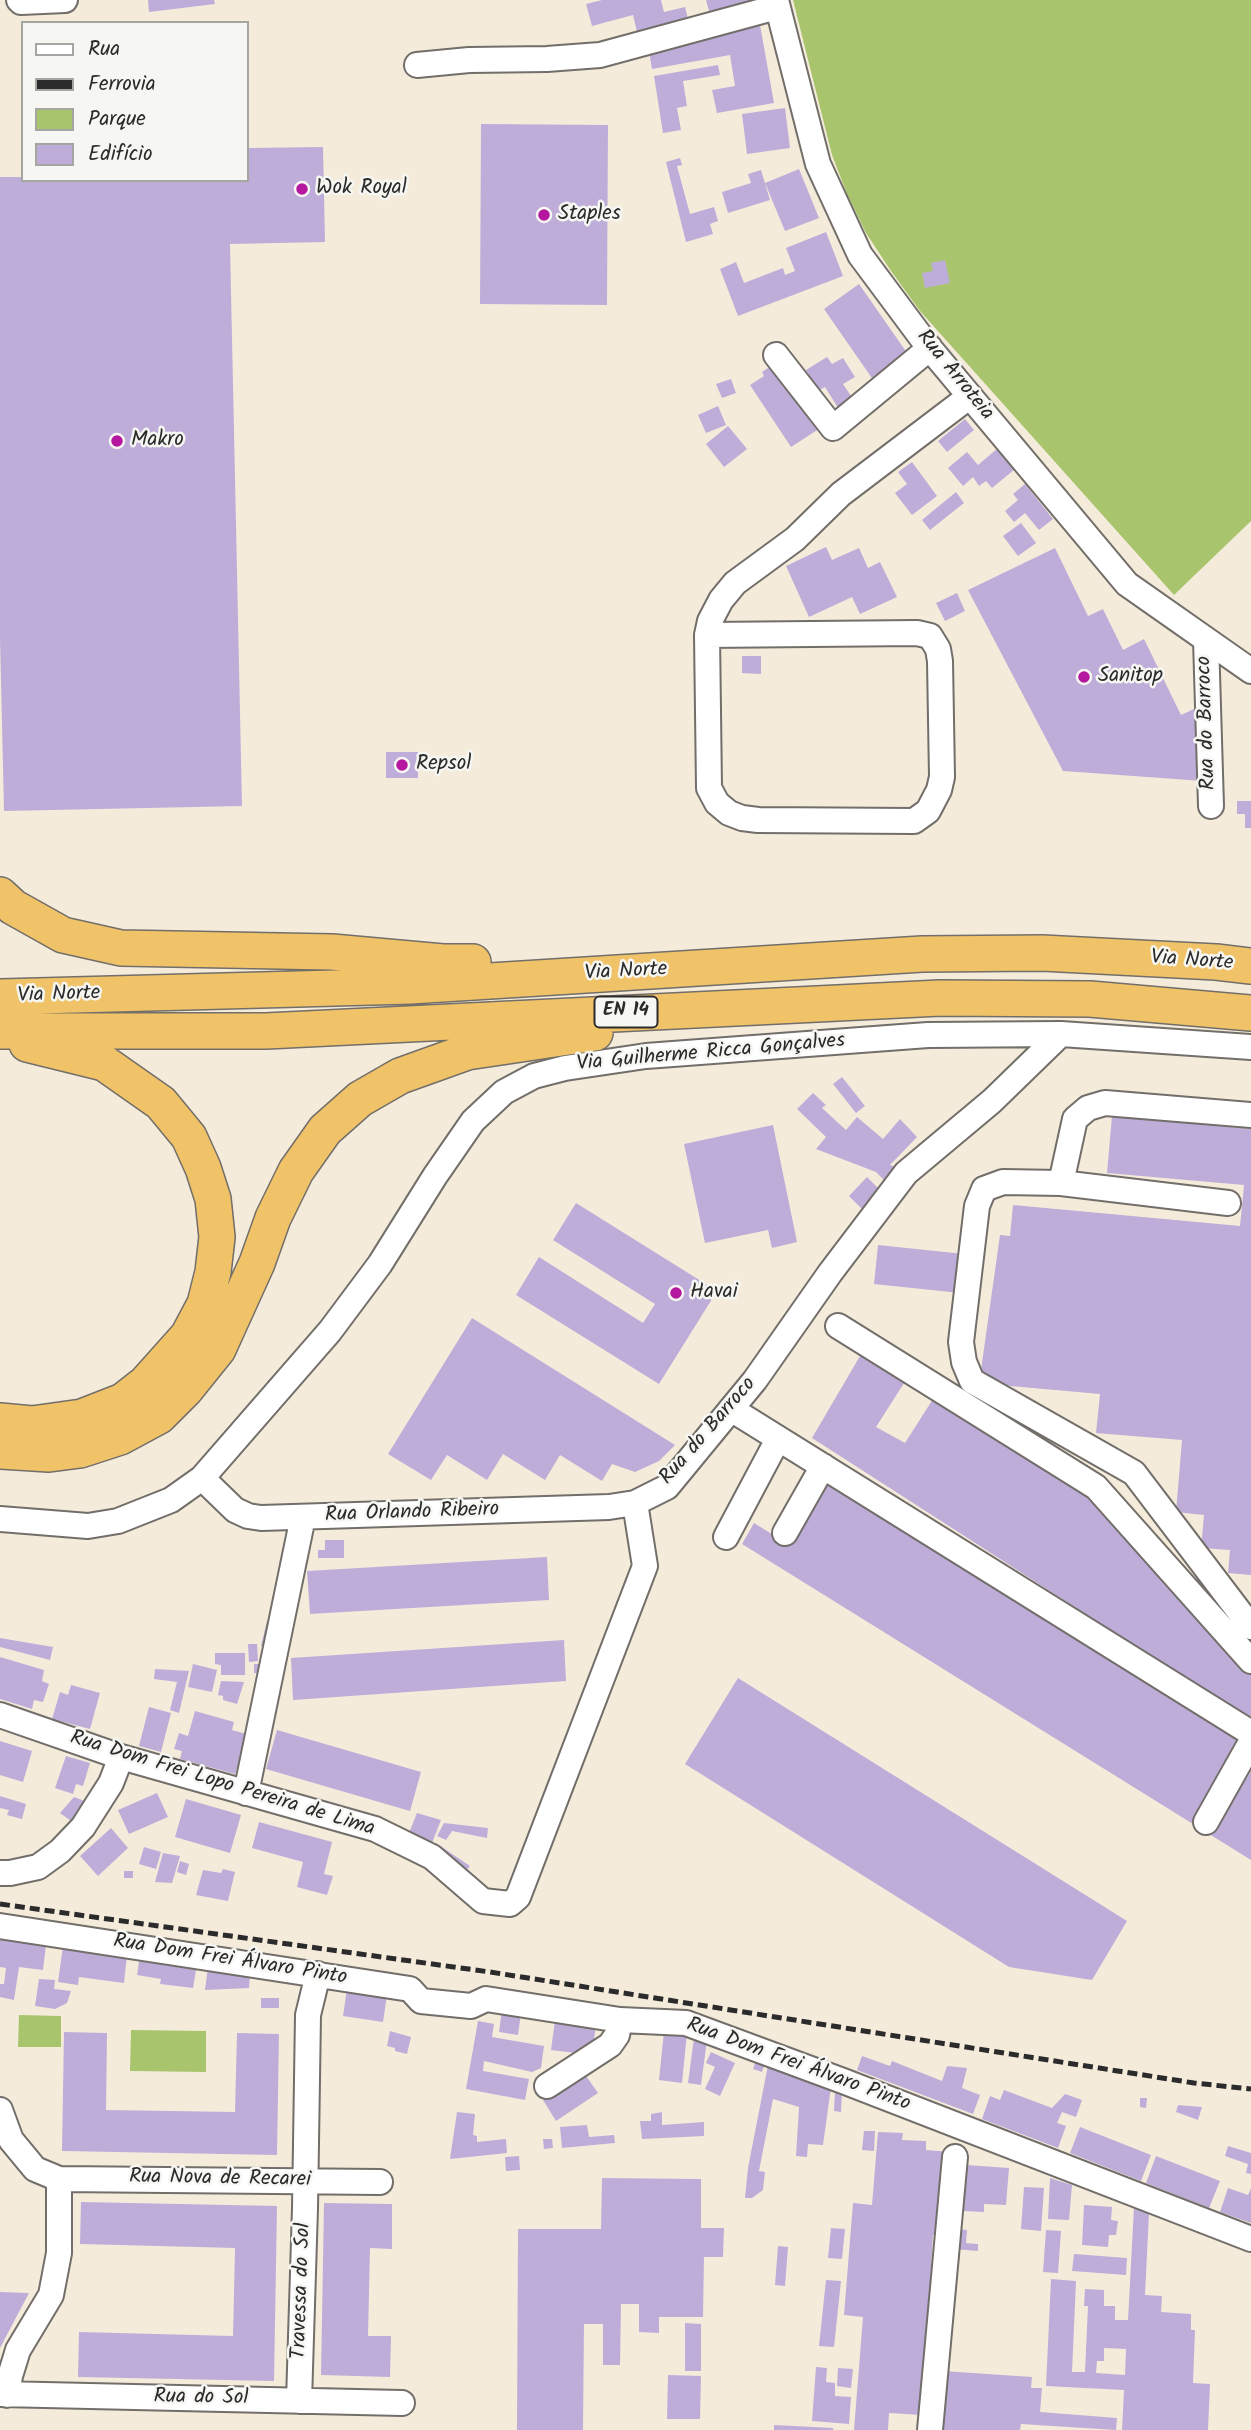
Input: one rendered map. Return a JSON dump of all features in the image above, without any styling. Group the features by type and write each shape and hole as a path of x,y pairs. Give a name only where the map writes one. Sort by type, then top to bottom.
{"highway":[{"path":"0,895 13,907 63,935 121,948 332,952 443,962 828,961"},
{"name":"Via Norte","path":"0,998 410,986 922,954 1042,953 1251,966"},
{"path":"1216,962 1251,961"},
{"name":"Via Norte","path":"0,1031 266,1031 940,998 1090,999 1251,1013"},
{"path":"0,1451 50,1454 80,1450 120,1437 159,1416 185,1390 218,1349 257,1264 273,1218 296,1171 325,1129 360,1099 400,1076 467,1052 579,1036 737,1006"},
{"path":"0,1038 104,1063 161,1103 189,1138 204,1168 213,1199 217,1237 213,1272 205,1304 188,1336 146,1383 123,1401 82,1417 32,1424 0,1421"}],"street":[{"path":"19,0 65,0"},
{"path":"417,65 469,60 600,55 776,4"},
{"name":"Rua Arroteia","path":"776,4 818,164 860,255 930,348 1127,584 1251,671"},
{"path":"776,355 833,428 930,348"},
{"path":"706,635 924,633 930,636 938,649 940,661 942,776 939,790 928,811 914,821 758,820 729,813 717,803 709,788 706,635 721,600 735,583 794,539 841,494 970,396"},
{"name":"Rua do Barroco","path":"1206,640 1211,806"},
{"name":"Rua do Barroco","path":"635,1503 667,1487 755,1380 830,1273 906,1172 992,1101 1061,1034"},
{"name":"Via Guilherme Ricca Gonçalves","path":"0,1519 88,1526 118,1521 171,1500 202,1478 330,1331 380,1264 473,1121 504,1092 534,1076 565,1068 646,1056 928,1035 1061,1034 1251,1047"},
{"path":"1061,1183 1075,1119 1088,1108 1105,1103 1251,1115"},
{"path":"1228,1203 1061,1183 1003,1182 984,1189 977,1206 961,1342 964,1362 972,1381 1134,1473 1251,1627"},
{"path":"838,1326 1096,1487 1251,1661"},
{"path":"731,1409 1251,1732"},
{"path":"726,1537 778,1438"},
{"path":"785,1533 823,1466"},
{"name":"Rua Orlando Ribeiro","path":"202,1478 235,1510 261,1518 609,1507 635,1503"},
{"name":"Rua Dom Frei Lopo Pereira de Lima","path":"0,1716 121,1757 376,1829 432,1857 484,1901 510,1905 517,1897 645,1566 635,1503"},
{"path":"246,1793 303,1517"},
{"path":"1206,1822 1251,1742"},
{"path":"0,1873 38,1867 60,1851 83,1827 111,1783 121,1757"},
{"name":"Rua Dom Frei Álvaro Pinto","path":"0,1926 410,1989 421,2001 471,2006 486,1999 620,2020 687,2023 1251,2239"},
{"name":"Travessa do Sol","path":"299,2401 307,2015 318,1975"},
{"path":"547,2086 610,2045 617,2035 620,2020"},
{"path":"0,2110 11,2140 35,2169 59,2179 59,2253 51,2295 18,2350 4,2394"},
{"path":"930,2430 955,2157"},
{"name":"Rua Nova de Recarei","path":"59,2179 380,2182"},
{"name":"Rua do Sol","path":"4,2394 401,2403"}],"green space":[{"path":"793,0 1251,0 1251,521 1174,595 920,311 866,233 832,155"},
{"path":"19,2015 61,2016 61,2047 18,2047"},
{"path":"131,2030 206,2031 206,2072 130,2071"}],"building":[{"path":"148,0 214,0 215,4 149,12"},
{"path":"602,0 661,0 664,12 685,7 688,19 637,32 633,15 592,26 586,4"},
{"path":"706,0 752,0 753,3 709,11"},
{"path":"760,25 774,103 717,113 712,90 735,86 730,55 652,69 648,45"},
{"path":"718,65 720,75 683,81 687,106 677,108 681,130 663,133 654,76"},
{"path":"785,108 790,148 747,154 742,114"},
{"name":"Staples","path":"481,124 608,125 607,305 480,304"},
{"name":"Makro","path":"323,147 325,242 230,244 242,806 4,811 0,638 0,177 21,177 21,182 248,182 248,148"},
{"path":"680,158 682,165 677,166 690,214 714,207 718,221 710,224 713,234 686,242 666,162"},
{"path":"799,169 819,218 785,231 765,183"},
{"path":"761,170 770,200 728,213 722,192 751,183 748,174"},
{"path":"826,232 843,276 738,316 720,269 736,262 744,283 783,268 785,275 795,271 786,248"},
{"path":"945,260 950,283 925,288 922,273 933,271 931,263"},
{"path":"859,284 912,360 876,384 824,309"},
{"path":"827,357 832,364 843,358 855,377 843,384 855,402 840,411 825,387 818,391 806,370"},
{"path":"777,362 828,423 791,447 750,385 764,376 762,372"},
{"path":"731,379 736,393 722,398 716,384"},
{"path":"718,406 726,425 706,433 698,415"},
{"path":"965,419 974,430 947,452 938,441"},
{"path":"728,426 747,449 724,467 706,444"},
{"path":"998,448 1015,469 992,488 986,481 979,486 973,477 963,486 948,468 967,452 978,465"},
{"path":"912,462 937,496 912,515 895,493 907,484 898,472"},
{"path":"1025,484 1053,519 1039,530 1025,513 1014,522 1005,511 1018,500 1013,494"},
{"path":"956,492 964,503 930,530 922,520"},
{"path":"1021,523 1036,543 1018,556 1003,536"},
{"path":"826,547 832,560 859,548 868,568 880,562 897,597 860,614 852,597 809,617 786,566"},
{"path":"1055,548 1088,616 1103,609 1123,650 1144,639 1181,715 1196,708 1203,781 1063,771 968,590"},
{"path":"957,593 965,611 945,621 936,603"},
{"path":"742,656 761,656 761,674 742,673"},
{"name":"Repsol","path":"386,752 418,752 418,778 386,778"},
{"path":"1237,801 1251,801 1251,828 1245,828 1245,814 1237,814"},
{"path":"842,1077 865,1106 856,1113 833,1084"},
{"path":"813,1093 826,1105 822,1108 846,1130 857,1117 883,1139 900,1119 917,1137 890,1165 902,1169 887,1183 876,1172 816,1149 826,1137 797,1109"},
{"path":"1112,1116 1251,1129 1251,1575 1228,1573 1230,1550 1201,1548 1204,1515 1176,1512 1182,1440 1096,1433 1100,1394 999,1385 981,1370 1000,1235 1010,1236 1013,1205 1240,1226 1244,1185 1107,1173"},
{"path":"773,1125 797,1242 772,1248 768,1230 705,1243 684,1144"},
{"path":"867,1177 880,1190 862,1209 849,1196"},
{"name":"Havai","path":"576,1203 717,1291 659,1384 516,1295 539,1257 643,1323 655,1304 553,1240"},
{"path":"878,1245 964,1254 960,1293 874,1284"},
{"path":"472,1318 675,1445 659,1461 635,1472 612,1464 602,1481 560,1455 545,1480 503,1454 487,1480 447,1455 431,1480 388,1454"},
{"path":"860,1356 906,1380 876,1427 905,1443 933,1399 1094,1493 1251,1671 1249,1719 812,1438"},
{"path":"829,1477 1245,1735 1194,1819 1214,1832 1251,1771 1251,1860 742,1544 754,1523 788,1544"},
{"path":"325,1540 344,1540 344,1558 318,1558 318,1550 325,1550"},
{"path":"547,1557 549,1600 310,1614 307,1571"},
{"path":"267,1621 276,1623 270,1648 261,1646"},
{"path":"0,1638 53,1647 50,1660 0,1647"},
{"path":"564,1640 566,1681 293,1700 291,1658"},
{"path":"248,1644 257,1644 258,1661 249,1662"},
{"path":"215,1653 245,1653 245,1675 221,1675 221,1665 215,1664"},
{"path":"0,1657 44,1670 42,1681 49,1684 43,1702 34,1700 32,1709 0,1699"},
{"path":"193,1664 217,1670 212,1692 188,1687"},
{"path":"254,1664 265,1664 265,1673 254,1673"},
{"path":"155,1669 189,1671 179,1713 170,1710 177,1682 154,1679"},
{"path":"738,1678 1127,1921 1092,1980 1009,1967 685,1764"},
{"path":"221,1681 244,1682 237,1704 223,1700 223,1696 218,1695"},
{"path":"71,1685 100,1693 90,1729 52,1719 60,1692 68,1695"},
{"path":"149,1707 171,1713 161,1752 139,1746"},
{"path":"195,1711 234,1722 232,1730 250,1735 243,1763 239,1762 235,1774 180,1759 182,1751 174,1749 179,1733 188,1736"},
{"path":"277,1730 421,1772 410,1811 266,1769"},
{"path":"0,1741 32,1751 23,1782 0,1775"},
{"path":"66,1756 90,1763 83,1786 76,1784 73,1794 55,1788"},
{"path":"157,1793 168,1817 129,1834 118,1810"},
{"path":"0,1796 26,1804 22,1819 7,1815 9,1810 0,1808"},
{"path":"74,1797 87,1802 71,1821 60,1813"},
{"path":"186,1799 241,1815 230,1853 175,1837"},
{"path":"417,1813 441,1820 430,1848 407,1838"},
{"path":"259,1822 332,1842 324,1874 333,1876 327,1895 297,1887 303,1862 252,1848"},
{"path":"444,1823 488,1828 487,1838 452,1831 446,1840 437,1836"},
{"path":"111,1828 128,1848 98,1876 80,1856"},
{"path":"436,1843 470,1866 464,1874 431,1851"},
{"path":"144,1847 161,1852 156,1869 139,1864"},
{"path":"163,1853 180,1856 172,1883 155,1882"},
{"path":"180,1861 189,1864 186,1875 177,1872"},
{"path":"223,1869 235,1872 228,1901 196,1895 203,1870 221,1873"},
{"path":"124,1871 133,1871 133,1878 124,1878"},
{"path":"0,1938 46,1945 43,1970 19,1967 14,2000 0,1997 0,1984 4,1984 6,1968 0,1967"},
{"path":"63,1946 127,1955 124,1983 79,1977 78,1985 58,1982"},
{"path":"140,1955 197,1964 193,1988 160,1984 161,1979 137,1975"},
{"path":"208,1967 250,1975 249,1988 205,1990"},
{"path":"39,1979 55,1980 54,1989 71,1991 67,2003 55,2009 35,2006"},
{"path":"347,1989 387,1995 383,2022 343,2016"},
{"path":"261,1998 279,1998 279,2008 261,2008"},
{"path":"502,2010 521,2013 518,2035 499,2032"},
{"path":"555,2020 596,2025 593,2047 585,2045 584,2054 551,2050"},
{"path":"478,2021 494,2024 492,2037 544,2046 541,2068 532,2072 484,2061 483,2071 529,2079 525,2100 466,2089"},
{"path":"390,2031 411,2037 407,2054 387,2046"},
{"path":"664,2031 687,2033 682,2083 659,2080"},
{"path":"64,2032 107,2033 106,2110 235,2112 237,2033 279,2034 277,2155 62,2151"},
{"path":"694,2038 707,2040 701,2085 688,2083"},
{"path":"711,2052 735,2063 720,2096 705,2089 715,2067 706,2063"},
{"path":"862,2056 890,2066 892,2061 942,2081 947,2066 967,2068 962,2088 980,2095 973,2114 857,2070"},
{"path":"756,2060 765,2063 762,2072 753,2069"},
{"path":"768,2065 831,2087 823,2145 808,2144 807,2157 796,2156 799,2107 773,2099 759,2171 765,2172 763,2190 752,2198 745,2198 748,2168"},
{"path":"584,2073 598,2093 556,2121 543,2100"},
{"path":"1004,2090 1052,2108 1065,2094 1082,2100 1076,2117 1062,2112 1057,2123 1066,2126 1058,2148 982,2119 990,2096 1000,2100"},
{"path":"835,2091 842,2092 841,2112 834,2111"},
{"path":"1140,2098 1147,2098 1146,2108 1140,2107"},
{"path":"1178,2105 1202,2107 1198,2120 1176,2112"},
{"path":"457,2112 475,2114 473,2135 477,2136 477,2142 506,2139 507,2153 450,2159"},
{"path":"662,2112 662,2125 704,2122 704,2136 642,2139 640,2121 651,2121 651,2114"},
{"path":"587,2125 589,2137 614,2135 615,2143 562,2148 560,2127"},
{"path":"1080,2127 1151,2155 1141,2181 1070,2153"},
{"path":"864,2131 875,2131 874,2151 862,2150"},
{"path":"878,2132 903,2133 902,2140 926,2141 926,2150 950,2152 943,2235 933,2235 922,2415 889,2413 888,2430 854,2430 863,2317 844,2315 853,2203 872,2205"},
{"path":"543,2139 552,2139 553,2148 544,2149"},
{"path":"1228,2146 1251,2153 1251,2174 1246,2173 1248,2164 1225,2156"},
{"path":"519,2156 520,2170 506,2171 505,2157"},
{"path":"1156,2156 1220,2181 1209,2208 1146,2183"},
{"path":"966,2165 1009,2168 1006,2205 984,2204 984,2212 963,2211"},
{"path":"602,2178 701,2179 701,2228 724,2228 723,2257 704,2257 703,2317 659,2317 659,2333 639,2332 639,2304 621,2304 620,2365 603,2365 603,2324 584,2324 583,2430 517,2430 518,2229 601,2229"},
{"path":"1050,2178 1072,2185 1069,2220 1048,2219"},
{"path":"1024,2187 1044,2188 1041,2231 1021,2229"},
{"path":"1228,2188 1248,2195 1251,2188 1251,2223 1220,2212"},
{"path":"81,2202 277,2206 274,2381 78,2377 79,2332 233,2336 235,2248 80,2244"},
{"path":"324,2203 392,2204 392,2249 370,2248 368,2336 391,2336 390,2377 321,2375"},
{"path":"1084,2205 1112,2207 1111,2220 1118,2221 1116,2235 1109,2235 1108,2247 1082,2245"},
{"path":"1134,2207 1149,2213 1145,2295 1162,2296 1161,2312 1191,2314 1191,2330 1195,2330 1193,2383 1210,2384 1208,2430 1122,2430 1124,2390 1046,2386 1051,2279 1076,2281 1072,2372 1085,2372 1088,2306 1084,2306 1085,2289 1104,2290 1104,2306 1115,2306 1115,2320 1128,2320","holes":["1104,2348 1126,2349 1125,2375 1096,2373 1097,2361 1104,2361"]},
{"path":"831,2228 845,2229 842,2259 828,2258"},
{"path":"955,2229 967,2230 966,2243 978,2244 978,2251 954,2249"},
{"path":"1046,2230 1061,2231 1058,2273 1043,2272"},
{"path":"778,2246 788,2247 785,2286 775,2285"},
{"path":"1074,2254 1127,2258 1126,2275 1072,2271"},
{"path":"826,2280 841,2281 834,2347 819,2346"},
{"path":"0,2292 29,2293 0,2348"},
{"path":"685,2323 701,2324 701,2371 685,2371"},
{"path":"816,2367 827,2368 826,2382 835,2383 835,2396 851,2397 849,2424 812,2421"},
{"path":"838,2368 853,2369 851,2388 837,2386"},
{"path":"943,2371 1032,2377 1031,2388 1042,2388 1040,2412 1117,2418 1116,2430 1021,2424 1020,2430 939,2430"},
{"path":"668,2375 701,2376 700,2419 667,2419"},
{"path":"774,2425 833,2428 833,2430 774,2430"}],"railway":[{"path":"0,1904 490,1972 1194,2083 1251,2089"}],"place":[{"name":"Wok Royal","path":"302,189"},
{"name":"Staples","path":"544,215"},
{"name":"Makro","path":"117,441"},
{"name":"Sanitop","path":"1084,677"},
{"name":"Repsol","path":"402,765"},
{"name":"Havai","path":"676,1293"}]}
